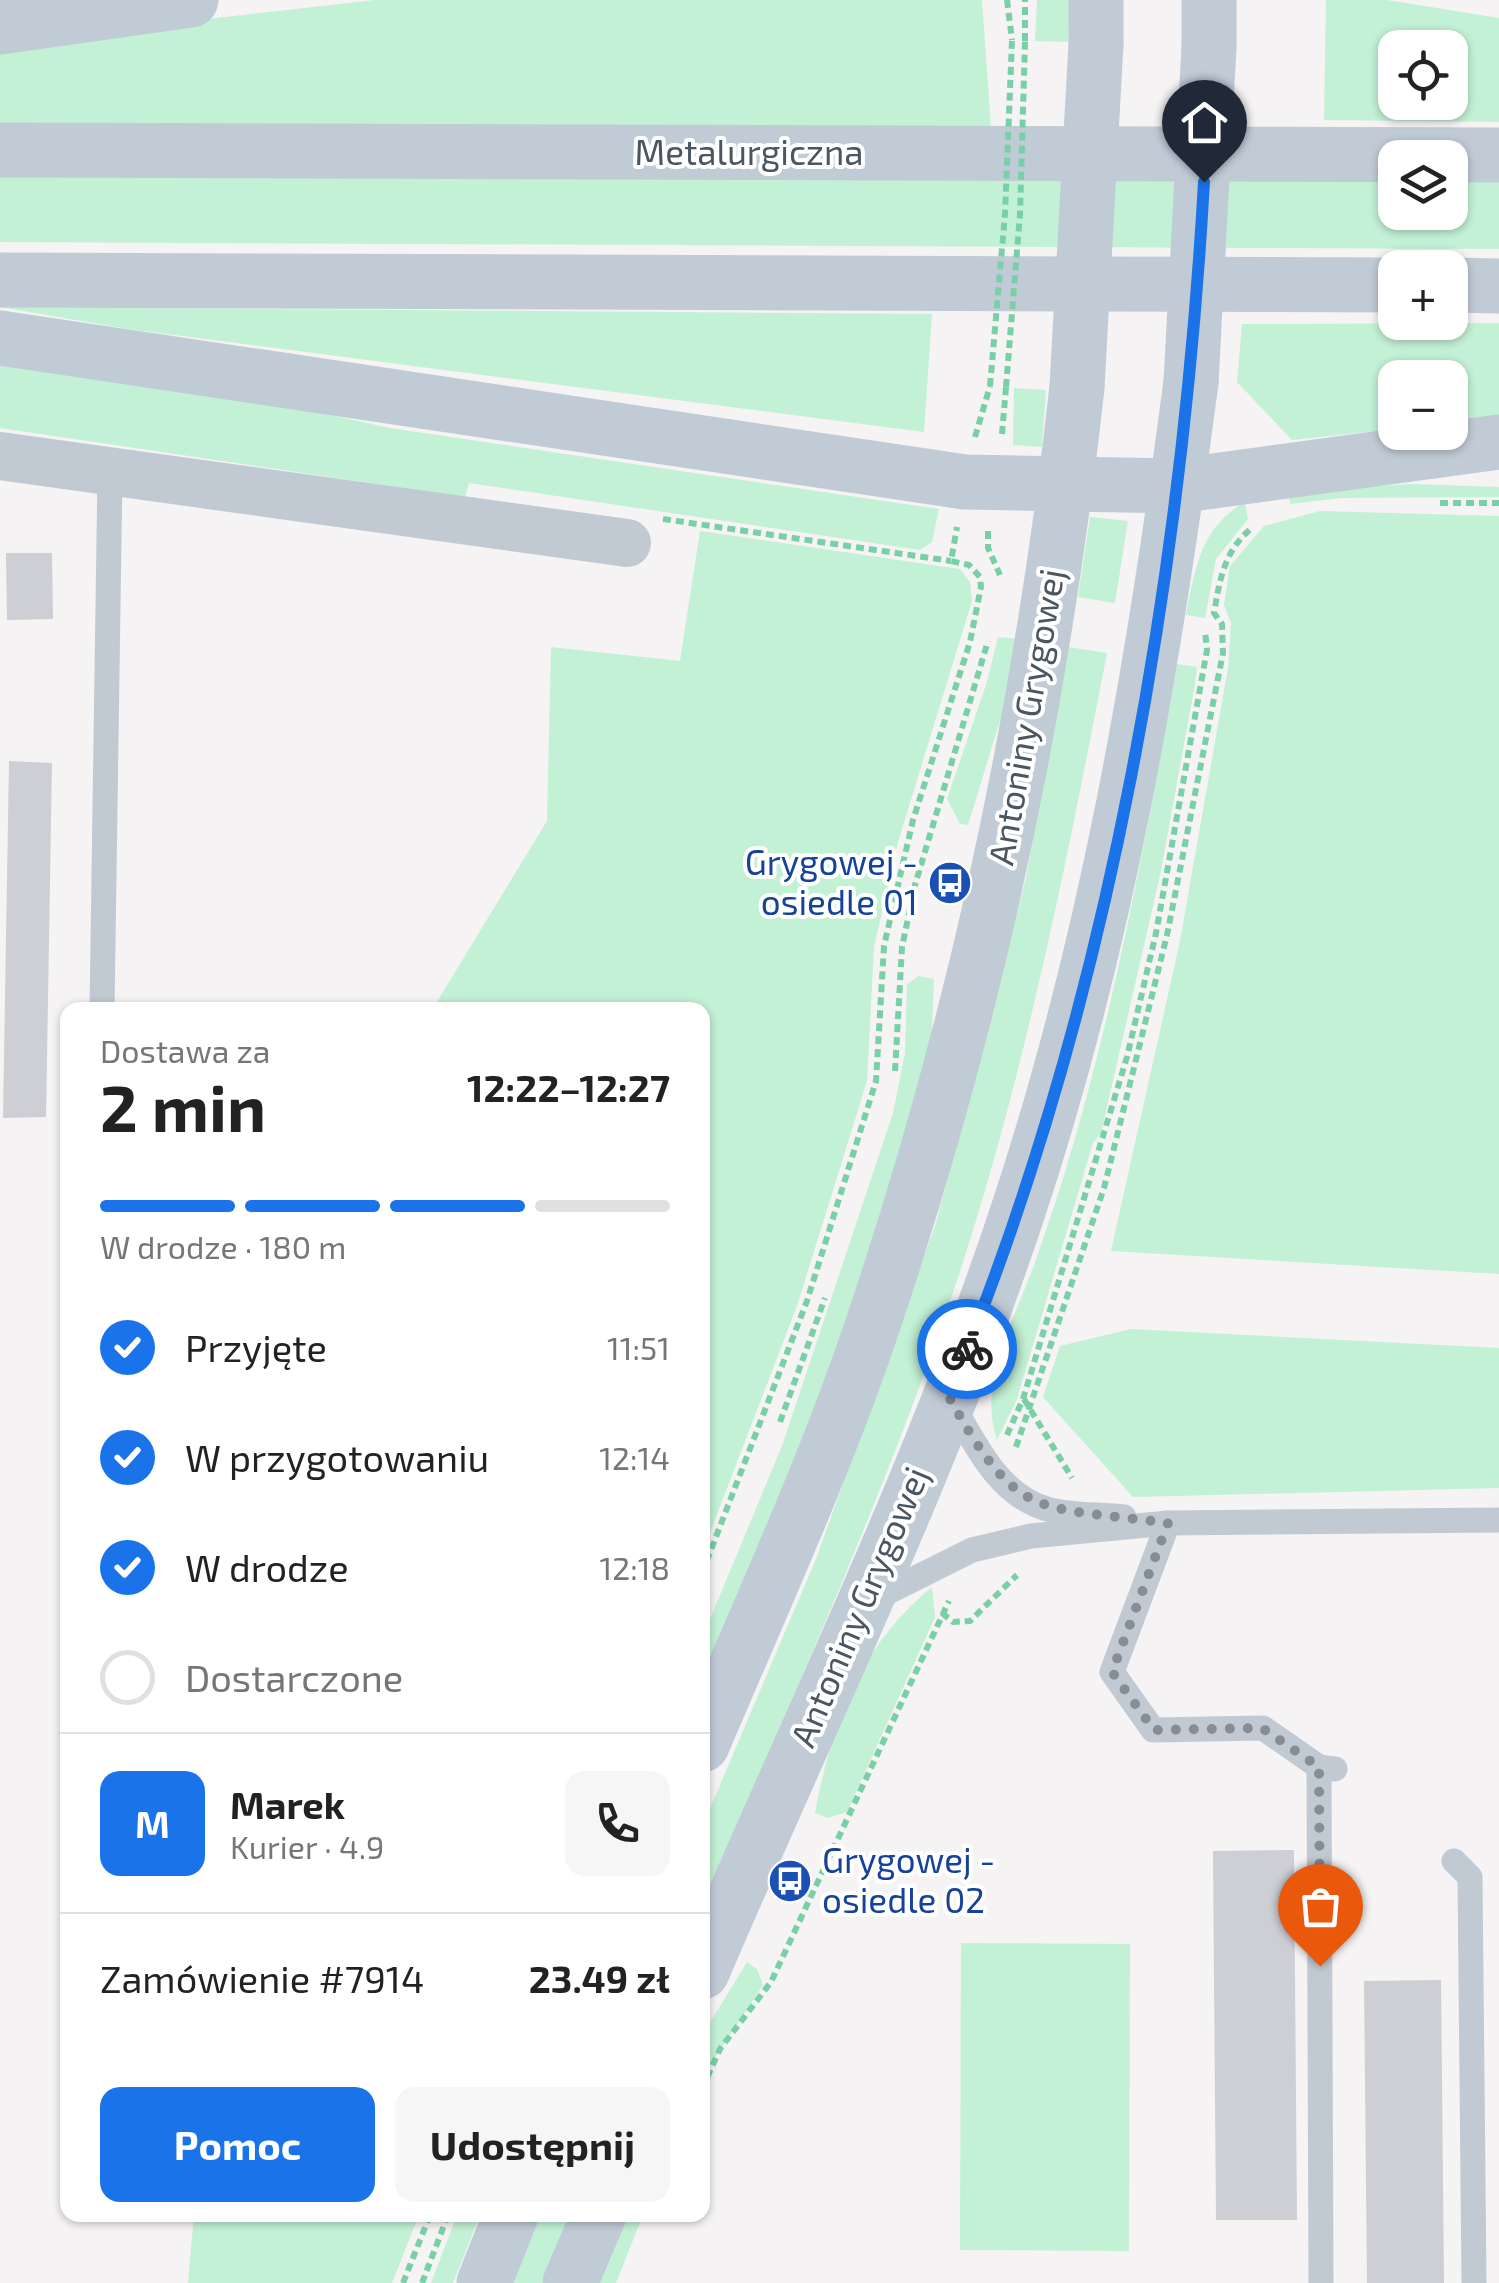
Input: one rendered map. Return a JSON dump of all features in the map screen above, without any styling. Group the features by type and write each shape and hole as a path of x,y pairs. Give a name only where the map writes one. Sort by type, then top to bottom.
{"main road":[{"path":"0,27 191,0"},
{"name":"Antoniny Grygowej","path":"710,1725 795,1527 872,1328 920,1176 985,940 1023,762 1066,483 1077,387 1096,22"},
{"name":"Antoniny Grygowej","path":"710,1954 866,1604 949,1397 1017,1216 1058,1077 1126,791 1177,486 1191,382 1209,23"},
{"name":"Metalurgiczna","path":"0,150 1499,155"},
{"path":"0,280 1378,285"},
{"path":"1468,286 1499,286"},
{"path":"0,338 965,482 1177,486 1499,442"},
{"path":"484,2283 508,2222"},
{"path":"570,2283 596,2222"}],"street":[{"path":"0,456 627,543"}],"lane":[{"path":"102,1002 110,471"},
{"path":"949,1397 975,1445 1002,1480 1047,1509 1168,1523"},
{"path":"866,1604 972,1550 1050,1534 1168,1523 1499,1520"},
{"path":"1168,1523 1112,1672 1154,1730 1262,1728 1327,1768 1322,2283"},
{"path":"1454,1861 1470,1877 1474,2283"}],"path":[{"path":"974,441 990,386 1005,214 1012,40 1007,0"},
{"path":"1000,445 1020,214 1025,0"},
{"path":"1002,1480 1031,1413 1104,1188 1168,935 1223,653 1222,624 1214,613 1221,570 1244,534 1267,516"},
{"path":"710,1552 807,1301 867,1114 880,1052 884,946 914,820 976,611"},
{"path":"893,1081 900,963 915,884 992,627"},
{"path":"1207,650 1223,653"},
{"path":"775,1437 832,1278"},
{"path":"1023,1399 1094,1513"},
{"path":"943,1615 953,1622 970,1621 988,1608 1050,1534"},
{"path":"710,2072 720,2050 771,1982 972,1550"},
{"path":"404,2283 427,2222"},
{"path":"422,2283 445,2222"}],"green space":[{"path":"375,0 982,0 991,128 0,123 0,49 146,26"},
{"path":"1037,0 1070,0 1068,42 1035,41"},
{"path":"1326,0 1387,0 1499,18 1499,122 1324,120"},
{"path":"0,173 1378,177 1378,230 1468,230 1468,177 1499,177 1499,249 0,242"},
{"path":"0,307 932,314 924,432 128,329"},
{"path":"1378,323 1378,340 1468,340 1468,323 1499,323 1499,418 1468,421 1468,360 1378,360 1378,431 1292,440 1237,382 1242,324"},
{"path":"0,351 137,372 390,428 939,509 932,542 920,550 469,483 465,497 0,428"},
{"path":"1014,388 1046,390 1042,447 1013,445"},
{"path":"1411,484 1499,487 1499,497 1342,498 1290,504 1288,492"},
{"path":"1245,502 1248,519 1216,559 1205,618 1186,615 1197,565 1209,536 1230,512"},
{"path":"1320,511 1499,516 1499,1274 1111,1251 1180,941 1228,668 1231,623 1224,605 1230,566 1264,526"},
{"path":"1090,517 1128,521 1115,603 1078,597"},
{"path":"700,531 960,569 970,582 972,601 898,842 874,947 867,1081 797,1306 710,1533 710,1002 437,1002 547,821 551,647 680,661"},
{"path":"998,637 1019,639 1014,675 968,825 960,824 947,799 987,682"},
{"path":"1068,647 1107,653 1036,996 967,1250 884,1478 710,1889 710,1809 816,1559 936,1223 1026,878"},
{"path":"1177,664 1197,667 1195,684 1161,871 1101,1133 1093,1143 1017,1399 997,1440 992,1418 995,1374 1059,1192 1101,1043"},
{"path":"919,976 934,979 931,1055 863,1285 710,1675 710,1619 782,1446 893,1113 905,1053 907,984"},
{"path":"1131,1329 1499,1348 1499,1488 1133,1497 1043,1397 1060,1346"},
{"path":"932,1587 935,1617 847,1812 827,1818 815,1813 840,1718 867,1661 885,1635"},
{"path":"961,1943 1130,1944 1129,2251 960,2250"},
{"path":"747,1962 757,1969 763,1985 710,2065 710,2023"},
{"path":"193,2222 416,2222 392,2283 188,2283"},
{"path":"454,2222 477,2222 453,2283 431,2283"},
{"path":"533,2222 568,2222 542,2283 508,2283"},
{"path":"617,2222 640,2222 616,2283 592,2283"}],"building":[{"path":"6,553 52,553 53,619 7,620"},
{"path":"9,761 52,763 46,1117 3,1118"},
{"path":"1294,1850 1297,2220 1216,2220 1213,1851"},
{"path":"1441,1980 1444,2283 1367,2283 1364,1981"}],"way so far":[{"path":"967,1349 949,1397 975,1445 1020,1496 1047,1509 1168,1523 1112,1672 1154,1730 1262,1728 1319,1767 1320,1966"}],"place":[{"name":"Grygowej - osiedle 01","path":"950,883"},
{"name":"Grygowej - osiedle 02","path":"790,1881"}],"route":[{"path":"967,1349 1017,1216 1058,1077 1126,791 1158,617 1191,382 1204,182"}]}
